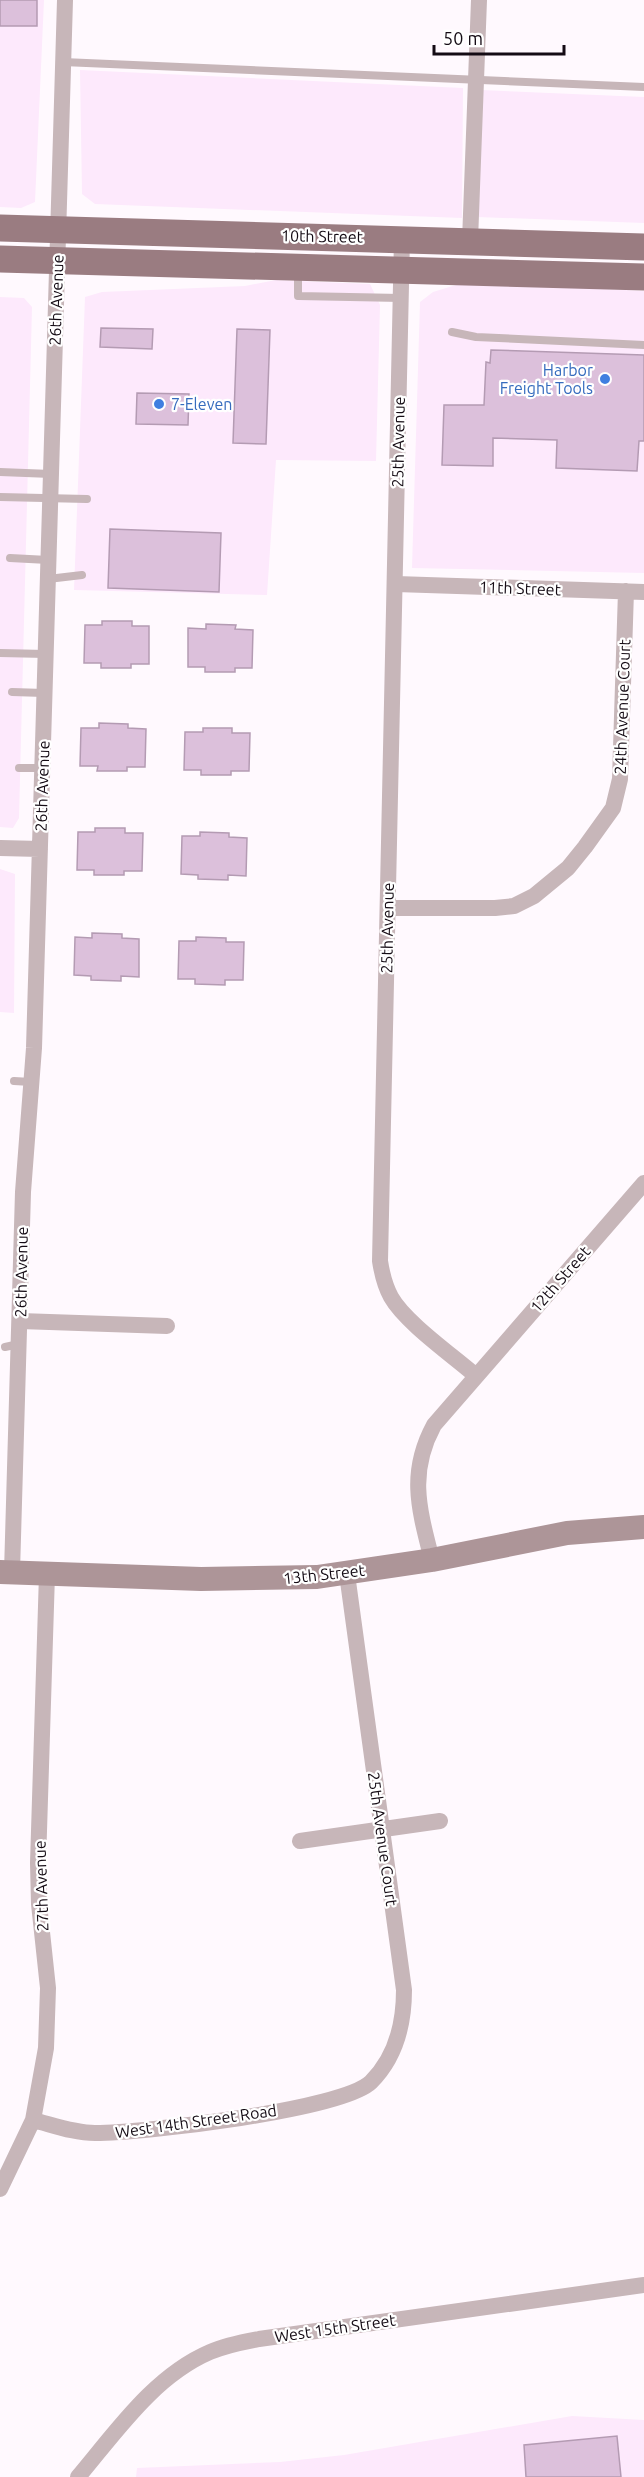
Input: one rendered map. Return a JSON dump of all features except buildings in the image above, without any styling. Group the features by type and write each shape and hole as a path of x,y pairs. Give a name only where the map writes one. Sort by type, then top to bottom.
{"main road":[{"name":"10th Street","path":"0,228 402,238 644,247"},
{"name":"10th Street","path":"0,260 644,277"}],"street":[{"name":"26th Avenue","path":"6,1572 12,1346 20,1322 23,1082 40,849 65,0"},
{"path":"470,241 474,80 479,0"},
{"name":"25th Avenue","path":"402,238 389,908 378,1234 380,1261 392,1299 403,1312 475,1375"},
{"name":"11th Street","path":"396,584 644,592"},
{"name":"24th Avenue Court","path":"389,908 464,909 514,906 548,887 585,847 613,808 620,779 626,591"},
{"path":"0,848 40,849"},
{"name":"12th Street","path":"475,1375 644,1183"},
{"path":"20,1322 167,1326"},
{"path":"432,1560 420,1516 416,1483 420,1458 434,1425 475,1375"},
{"name":"13th Street","path":"6,1572 269,1580 347,1574 432,1560 567,1533 644,1527"},
{"name":"27th Avenue","path":"0,2189 33,2120 46,2048 48,1988 39,1904 38,1863 47,1574"},
{"name":"25th Avenue Court","path":"347,1574 404,1990 401,2033 392,2052 371,2082 359,2091"},
{"path":"300,1840 440,1821"},
{"name":"West 14th Street Road","path":"33,2120 93,2133 138,2131 324,2103 359,2091"},
{"name":"West 15th Street","path":"78,2477 144,2400 167,2378 220,2349 259,2339 644,2285"}],"lane":[{"path":"63,62 644,87"},
{"path":"298,267 298,296 401,298"},
{"path":"452,332 476,338 644,345"},
{"path":"0,472 51,474"},
{"path":"0,497 87,499"},
{"path":"10,558 48,560"},
{"path":"48,579 82,575"},
{"path":"0,653 46,654"},
{"path":"12,692 44,693"},
{"path":"19,768 42,768"}],"shaded area":[{"path":"0,0 44,0 35,202 21,208 0,207"},
{"path":"80,70 463,88 462,218 95,204 82,194"},
{"path":"481,90 644,97 644,223 477,217"},
{"path":"276,280 370,284 380,305 376,461 276,460 267,595 74,590 85,297 102,292 245,286"},
{"path":"466,282 644,291 644,573 412,568 420,302 433,292"},
{"path":"0,297 24,298 32,307 19,818 13,828 0,827"},
{"path":"0,869 15,874 14,1013 0,1012"},
{"path":"572,2416 644,2420 644,2477 136,2477 137,2468 280,2462 344,2455"}],"place":[{"name":"Harbor Freight Tools","path":"605,379"},
{"name":"7-Eleven","path":"159,404"}]}
